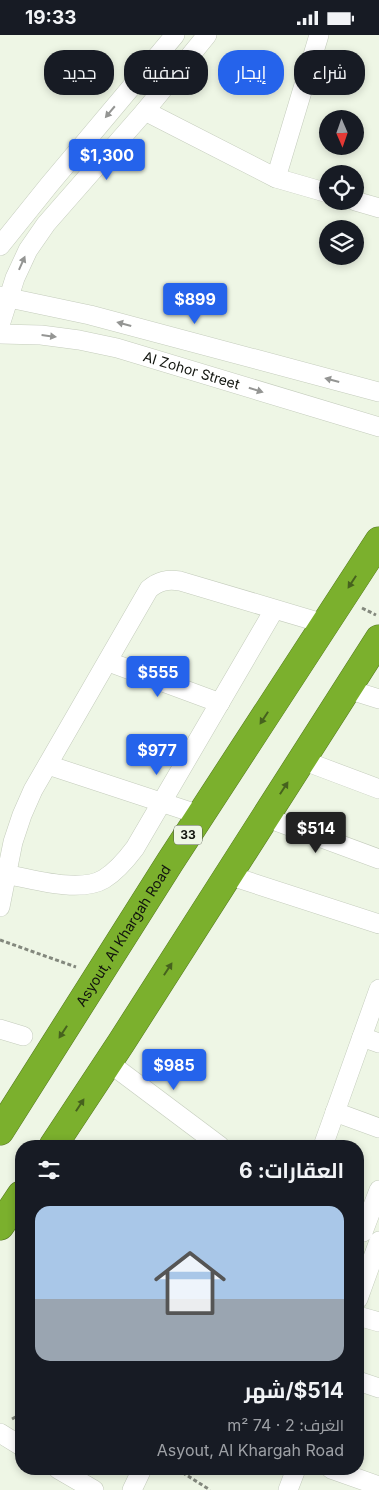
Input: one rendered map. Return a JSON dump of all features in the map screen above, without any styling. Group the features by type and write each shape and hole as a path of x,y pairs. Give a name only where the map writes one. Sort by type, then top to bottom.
{"highway":[{"name":"Asyout, Al Khargah Road","path":"0,1131 200,815 379,541"},
{"path":"57,1140 379,639"},
{"path":"0,1226 15,1204"}],"street":[{"path":"0,246 43,191 175,35"},
{"path":"0,325 4,297 28,250 46,224 145,111 207,35"},
{"path":"276,177 319,35"},
{"path":"145,111 276,177 319,190"},
{"path":"364,204 379,208"},
{"name":"Al Zohor Street","path":"4,297 90,315 379,392"},
{"name":"Al Zohor Street","path":"0,334 41,335 117,348 379,427"},
{"path":"0,907 3,874 22,815 33,790 149,589 163,581 180,581 325,624"},
{"path":"3,874 67,885 88,884 103,879 121,866 135,849 274,610"},
{"path":"108,662 220,703"},
{"path":"347,689 379,699"},
{"path":"302,760 379,789"},
{"path":"48,765 200,815"},
{"path":"265,817 379,859"},
{"path":"228,875 379,924"},
{"path":"325,1140 334,1111 370,1040 379,989"},
{"path":"0,1029 23,1036"},
{"path":"108,1062 212,1140"},
{"path":"334,1111 379,1128"},
{"path":"364,1267 379,1190"},
{"path":"364,1318 379,1322"},
{"path":"364,1383 379,1388"},
{"path":"0,1433 15,1442"},
{"path":"68,1475 94,1490"},
{"path":"132,1490 139,1475"},
{"path":"288,1490 294,1475"},
{"path":"344,1475 369,1486"}],"path":[{"path":"0,940 98,975"},
{"path":"186,1475 210,1490"}]}
